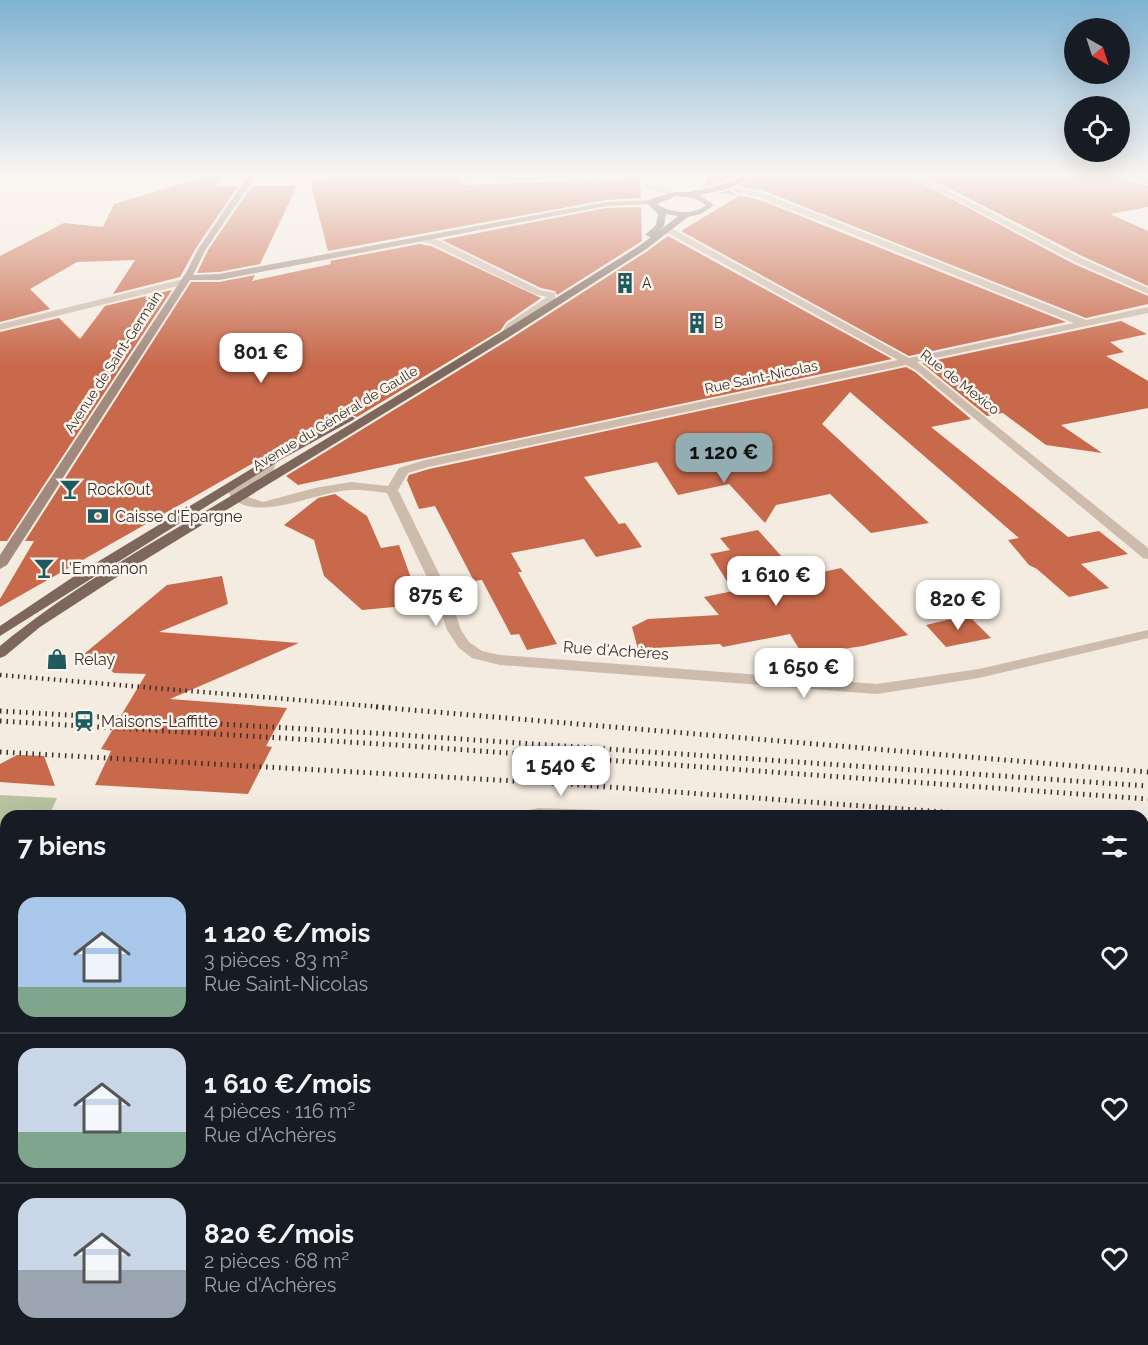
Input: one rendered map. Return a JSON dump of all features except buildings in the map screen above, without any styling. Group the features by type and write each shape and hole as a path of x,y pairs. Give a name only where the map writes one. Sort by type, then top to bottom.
{"main road":[{"name":"Avenue de Saint-Germain","path":"0,565 209,239"},
{"path":"185,279 219,277 421,239"},
{"name":"Avenue du Général de Gaulle","path":"0,632 270,462 368,408 643,239"},
{"name":"Avenue du Général de Gaulle","path":"0,653 35,624 129,563 505,335 655,239"}],"street":[{"path":"421,239 435,242 537,292 552,295 550,300 510,326 505,335"},
{"name":"Rue de Mexico","path":"685,239 909,361 1148,555"},
{"path":"873,239 1086,324"},
{"path":"1037,239 1148,291"},
{"path":"0,327 185,279"},
{"name":"Rue Saint-Nicolas","path":"392,490 403,471 425,464 1148,310"},
{"path":"270,462 269,469 234,490 237,497 262,506 315,492 351,486 392,490"},
{"name":"Rue d'Achères","path":"392,490 441,594 454,630 464,645 477,655 500,660 877,689 929,684 997,671 1148,634"}],"green space":[{"path":"0,795 57,798 52,810 0,810"}],"railway":[{"path":"0,675 394,708"},
{"path":"376,707 1148,772"},
{"path":"0,711 373,733 1148,786"},
{"path":"0,721 397,745 1148,799"},
{"path":"0,752 568,784 917,810"}],"place":[{"name":"A","path":"625,283"},
{"name":"B","path":"697,323"},
{"name":"RockOut","path":"70,489"},
{"name":"Caisse d'Épargne","path":"98,516"},
{"name":"L'Emmanon","path":"44,568"},
{"name":"Relay","path":"57,659"},
{"name":"Maisons-Laffitte","path":"84,721"}]}
